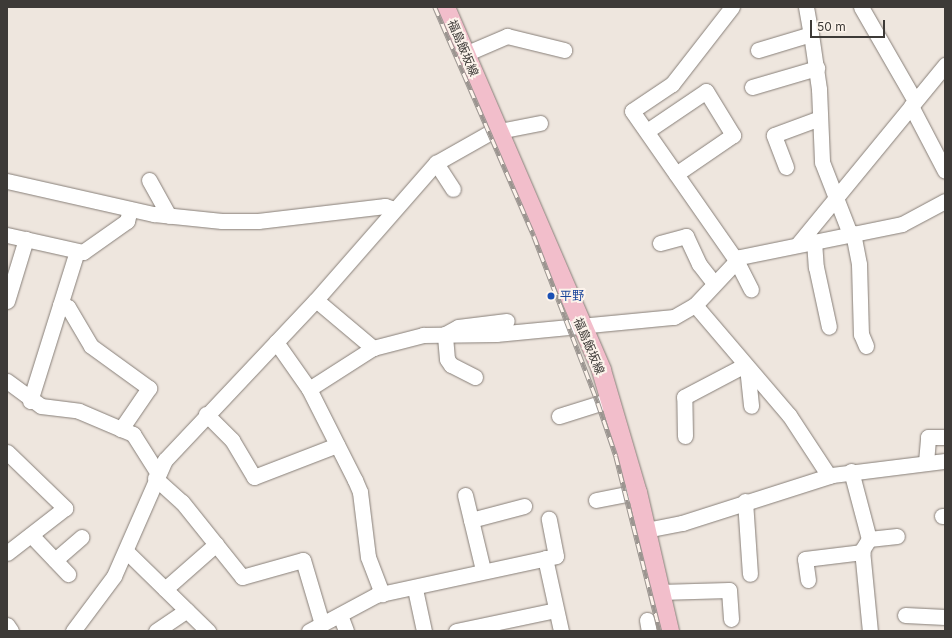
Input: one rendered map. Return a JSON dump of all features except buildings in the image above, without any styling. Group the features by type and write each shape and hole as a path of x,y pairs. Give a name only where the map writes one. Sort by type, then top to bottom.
{"main road":[{"name":"福島飯坂線","path":"445,7 580,323 610,400 637,492 669,631"}],"street":[{"path":"732,7 672,84 632,111 736,260 751,289"},
{"path":"806,7 816,68 822,162 835,198 852,234 859,264 861,334 866,346"},
{"path":"861,7 913,103 945,171"},
{"path":"758,50 811,34"},
{"path":"465,54 507,36 564,50"},
{"path":"798,244 945,64"},
{"path":"752,87 816,68"},
{"path":"647,131 706,91 733,136 676,174"},
{"path":"786,166 774,135 820,118"},
{"path":"73,631 108,586 126,551 156,475 206,414 316,300 394,209 436,163 498,130 540,123"},
{"path":"436,163 453,189"},
{"path":"149,180 169,216"},
{"path":"7,181 130,209 169,216 258,221 385,206 394,209"},
{"path":"309,389 373,348 423,335 544,330 580,323 645,322 674,317 695,305 736,260 756,252 902,224 945,201"},
{"path":"7,235 83,252 127,221 130,209"},
{"path":"660,243 686,236 699,264 714,283"},
{"path":"7,301 26,239"},
{"path":"814,241 816,267 829,327"},
{"path":"30,401 77,250"},
{"path":"316,300 373,348"},
{"path":"60,305 68,307 91,346 149,388 121,429"},
{"path":"695,305 789,415 829,476"},
{"path":"445,334 458,327 507,321"},
{"path":"445,334 447,359 451,365 476,377"},
{"path":"276,342 309,389 360,492 367,551 382,594"},
{"path":"746,366 751,406"},
{"path":"685,436 684,397 746,366"},
{"path":"7,381 30,401 41,406 79,411 133,434 156,475 182,502 242,577 303,560 316,628 382,594 415,589 483,570 556,556 549,520"},
{"path":"559,416 610,400"},
{"path":"206,414 232,440 254,477 337,445"},
{"path":"926,462 928,437 945,437"},
{"path":"7,452 65,508 7,553"},
{"path":"646,530 682,523 745,501 829,476 851,471 945,461"},
{"path":"851,471 866,545 870,631"},
{"path":"596,500 637,492"},
{"path":"465,495 483,570"},
{"path":"745,501 750,574"},
{"path":"471,520 524,506"},
{"path":"31,535 68,574"},
{"path":"808,580 805,559 866,545 897,536"},
{"path":"55,560 81,537"},
{"path":"165,589 216,544"},
{"path":"126,551 208,631"},
{"path":"545,558 561,631"},
{"path":"415,589 424,631"},
{"path":"660,592 729,590 731,619"},
{"path":"156,631 187,610"},
{"path":"456,631 556,610"},
{"path":"340,615 346,631"},
{"path":"905,615 945,617"},
{"path":"7,625 11,631"}],"railway":[{"path":"435,7 534,236 598,403 616,456 660,631"}],"place":[{"name":"平野","path":"551,296"}]}
